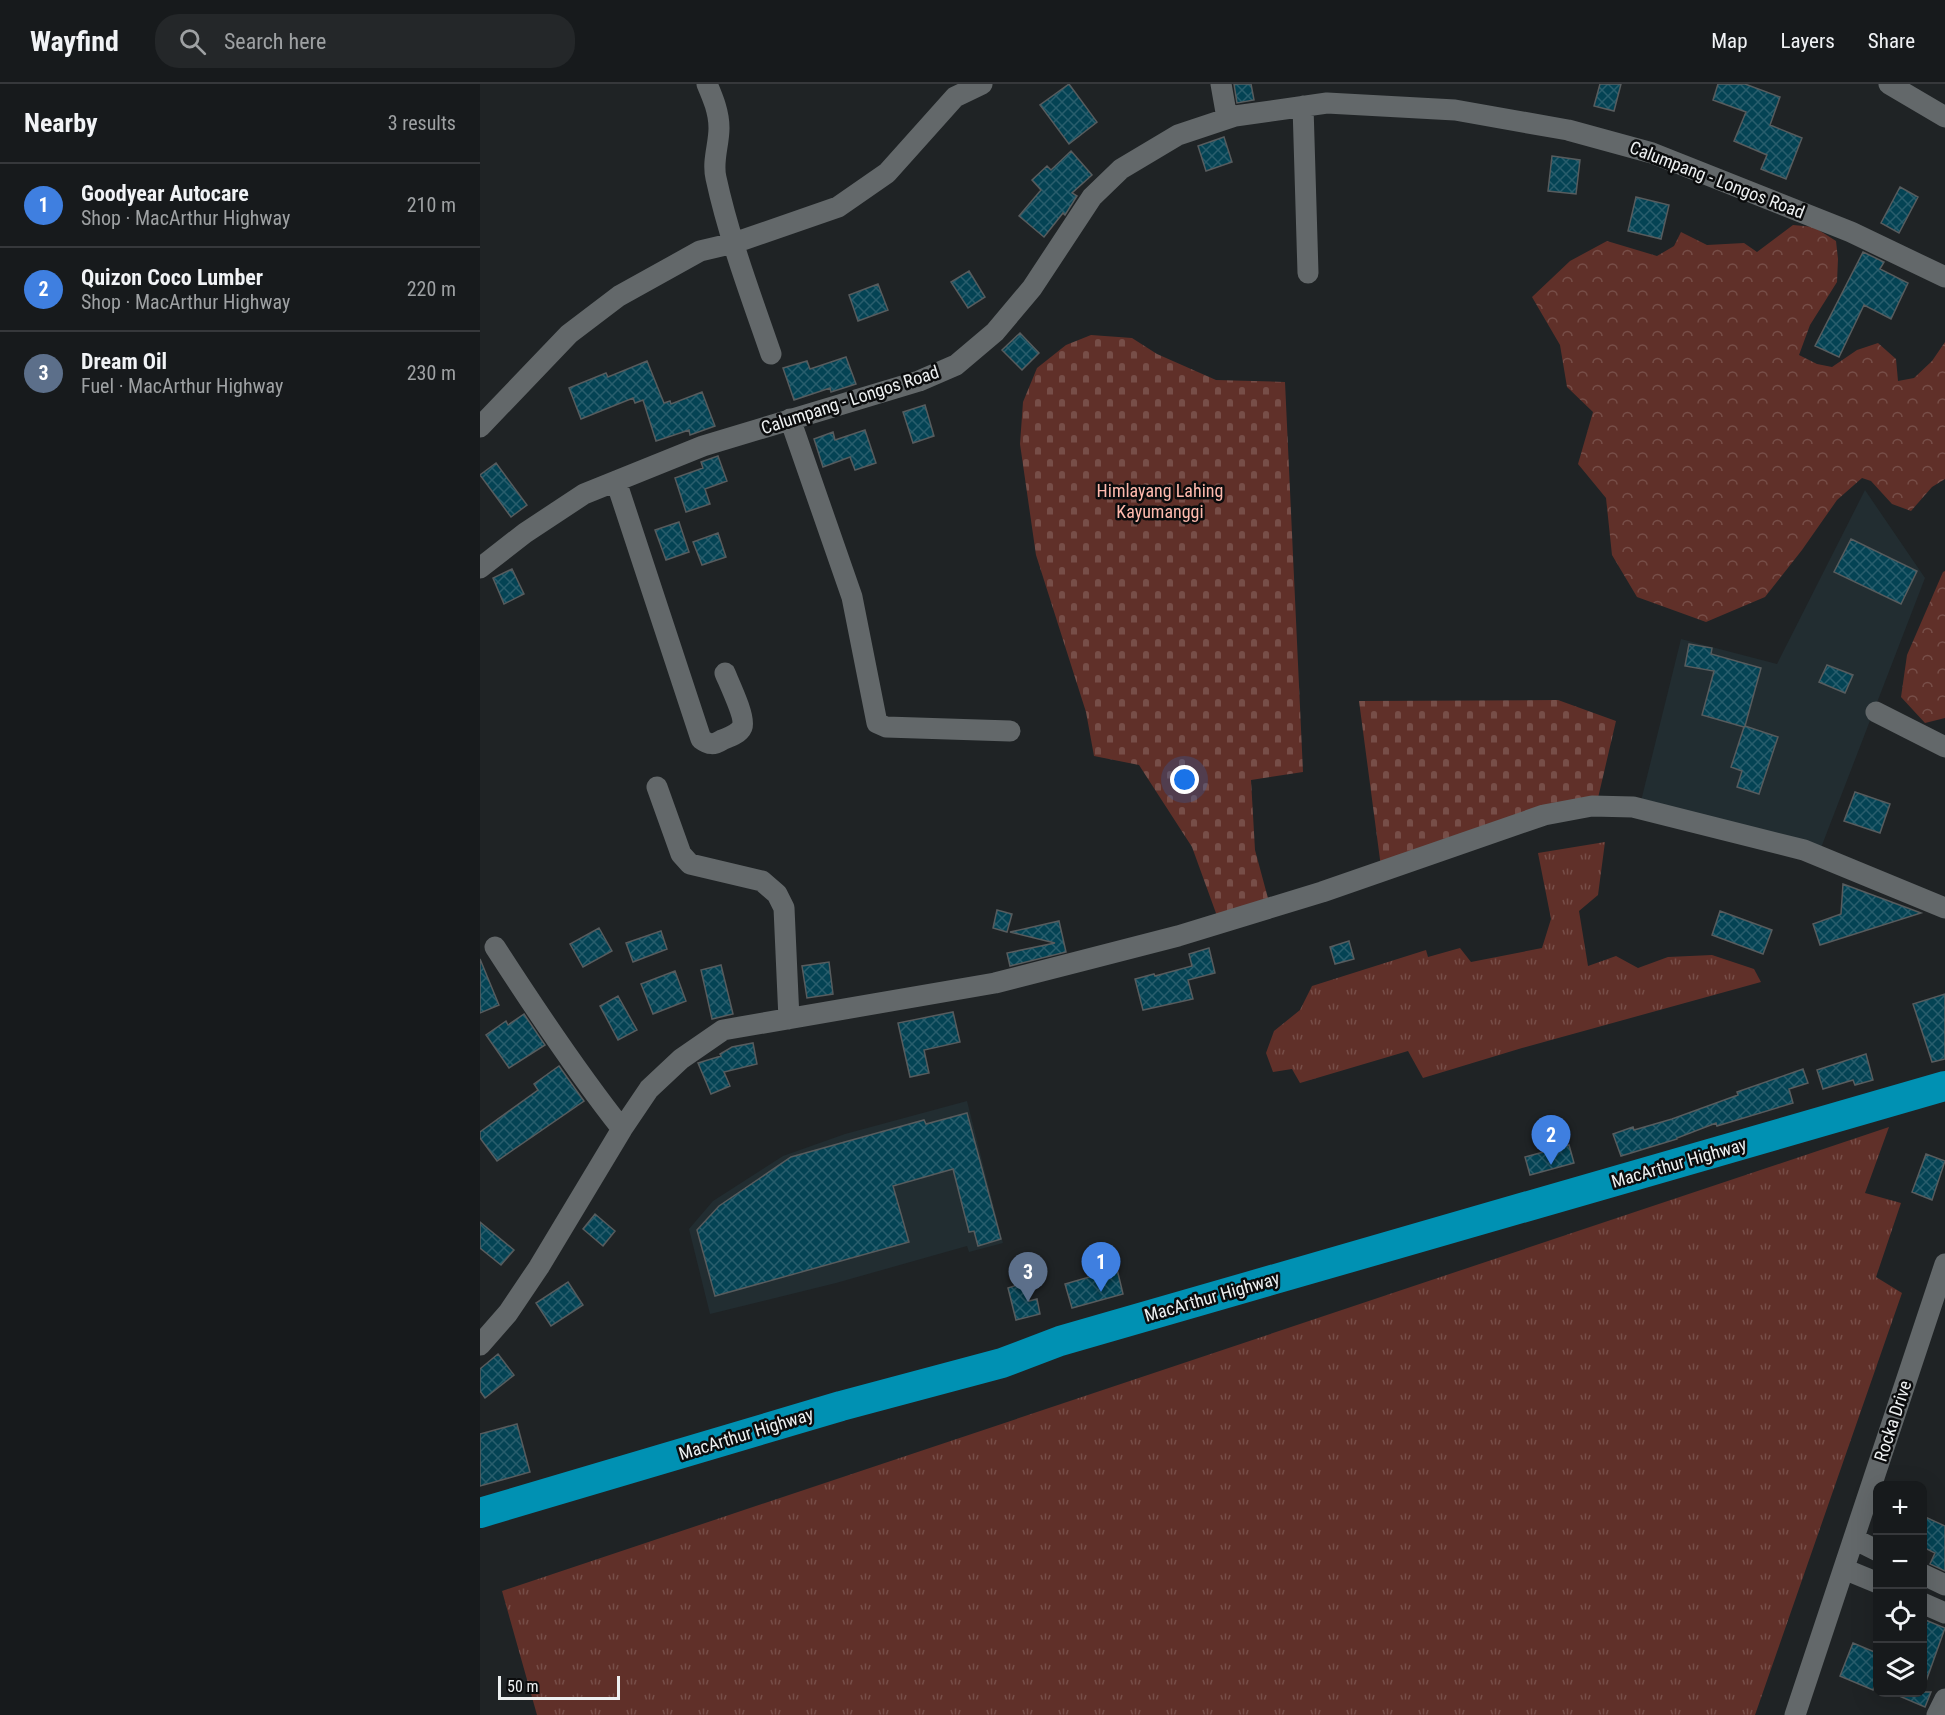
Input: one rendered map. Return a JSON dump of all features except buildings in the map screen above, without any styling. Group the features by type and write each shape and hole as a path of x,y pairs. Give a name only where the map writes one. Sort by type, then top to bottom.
{"highway":[{"name":"MacArthur Highway","path":"480,1513 841,1406 1002,1363 1060,1341 1945,1086"}],"street":[{"path":"707,84 716,105 719,127 714,161 715,176 734,243 771,354"},
{"path":"480,427 569,334 619,296 700,251 734,243 838,207 887,173 954,91 982,84"},
{"path":"1221,84 1227,118"},
{"path":"1888,84 1945,117"},
{"name":"Calumpang - Longos Road","path":"480,568 525,533 584,494 646,467 703,446 919,381 956,365 995,332 1024,297 1092,197 1121,169 1178,135 1227,118 1327,103 1455,110 1568,130 1652,153 1851,232 1945,277"},
{"path":"1303,106 1308,273"},
{"path":"790,419 852,597 877,723 886,727 1010,731"},
{"path":"616,481 701,740 707,744 715,744 736,734 742,727 742,719 725,673"},
{"path":"1876,712 1945,747"},
{"path":"657,787 681,854 690,864 762,881 777,894 784,908 789,1019"},
{"path":"480,1345 508,1313 539,1267 622,1129 649,1089 681,1059 723,1030 995,983 1178,936 1322,892 1544,815 1592,806 1633,807 1804,850 1945,908"},
{"path":"495,947 591,1090 622,1129"},
{"name":"Rocka Drive","path":"1795,1715 1945,1264"},
{"path":"1854,1539 1873,1548"},
{"path":"1844,1569 1873,1581"},
{"path":"1927,1576 1945,1586"},
{"path":"1927,1605 1945,1613"},
{"path":"1937,1715 1945,1699"}],"shaded area":[{"path":"1865,490 1925,578 1819,853 1640,805 1681,639 1777,664"},
{"path":"967,1101 1003,1243 969,1252 967,1246 836,1283 710,1314 689,1229 713,1201 783,1156 845,1134"}],"green space":[{"path":"1793,225 1814,227 1836,241 1838,259 1837,282 1810,325 1799,355 1817,364 1832,367 1857,350 1878,343 1896,359 1898,381 1914,378 1932,361 1945,342 1945,479 1932,487 1911,511 1892,504 1871,481 1862,478 1837,500 1765,597 1706,622 1637,597 1612,555 1606,498 1578,464 1593,412 1567,387 1560,345 1532,297 1570,261 1607,241 1657,256 1674,246 1681,232 1707,245 1744,243 1757,252"},
{"name":"Himlayang Lahing Kayumanggi","path":"1091,335 1132,338 1157,354 1216,380 1285,382 1303,772 1251,780 1255,850 1269,902 1217,916 1192,847 1139,765 1094,756 1086,712 1036,555 1020,444 1023,402 1037,368 1066,345"},
{"path":"1945,571 1945,718 1925,723 1901,697 1907,655"},
{"path":"1558,700 1616,721 1598,798 1381,867 1359,701"},
{"path":"1605,842 1598,895 1579,911 1588,966 1616,956 1638,968 1668,957 1712,955 1754,969 1761,982 1522,1048 1423,1078 1408,1051 1300,1083 1292,1069 1273,1072 1266,1053 1274,1031 1300,1010 1312,986 1426,950 1428,957 1460,948 1471,962 1542,948 1551,919 1538,853"},
{"path":"1889,1127 1865,1193 1901,1203 1876,1277 1902,1293 1755,1715 537,1715 502,1591"}],"place":[{"name":"Quizon Coco Lumber","path":"1551,1165"},
{"name":"Goodyear Autocare","path":"1101,1292"},
{"name":"Dream Oil","path":"1028,1302"}]}
